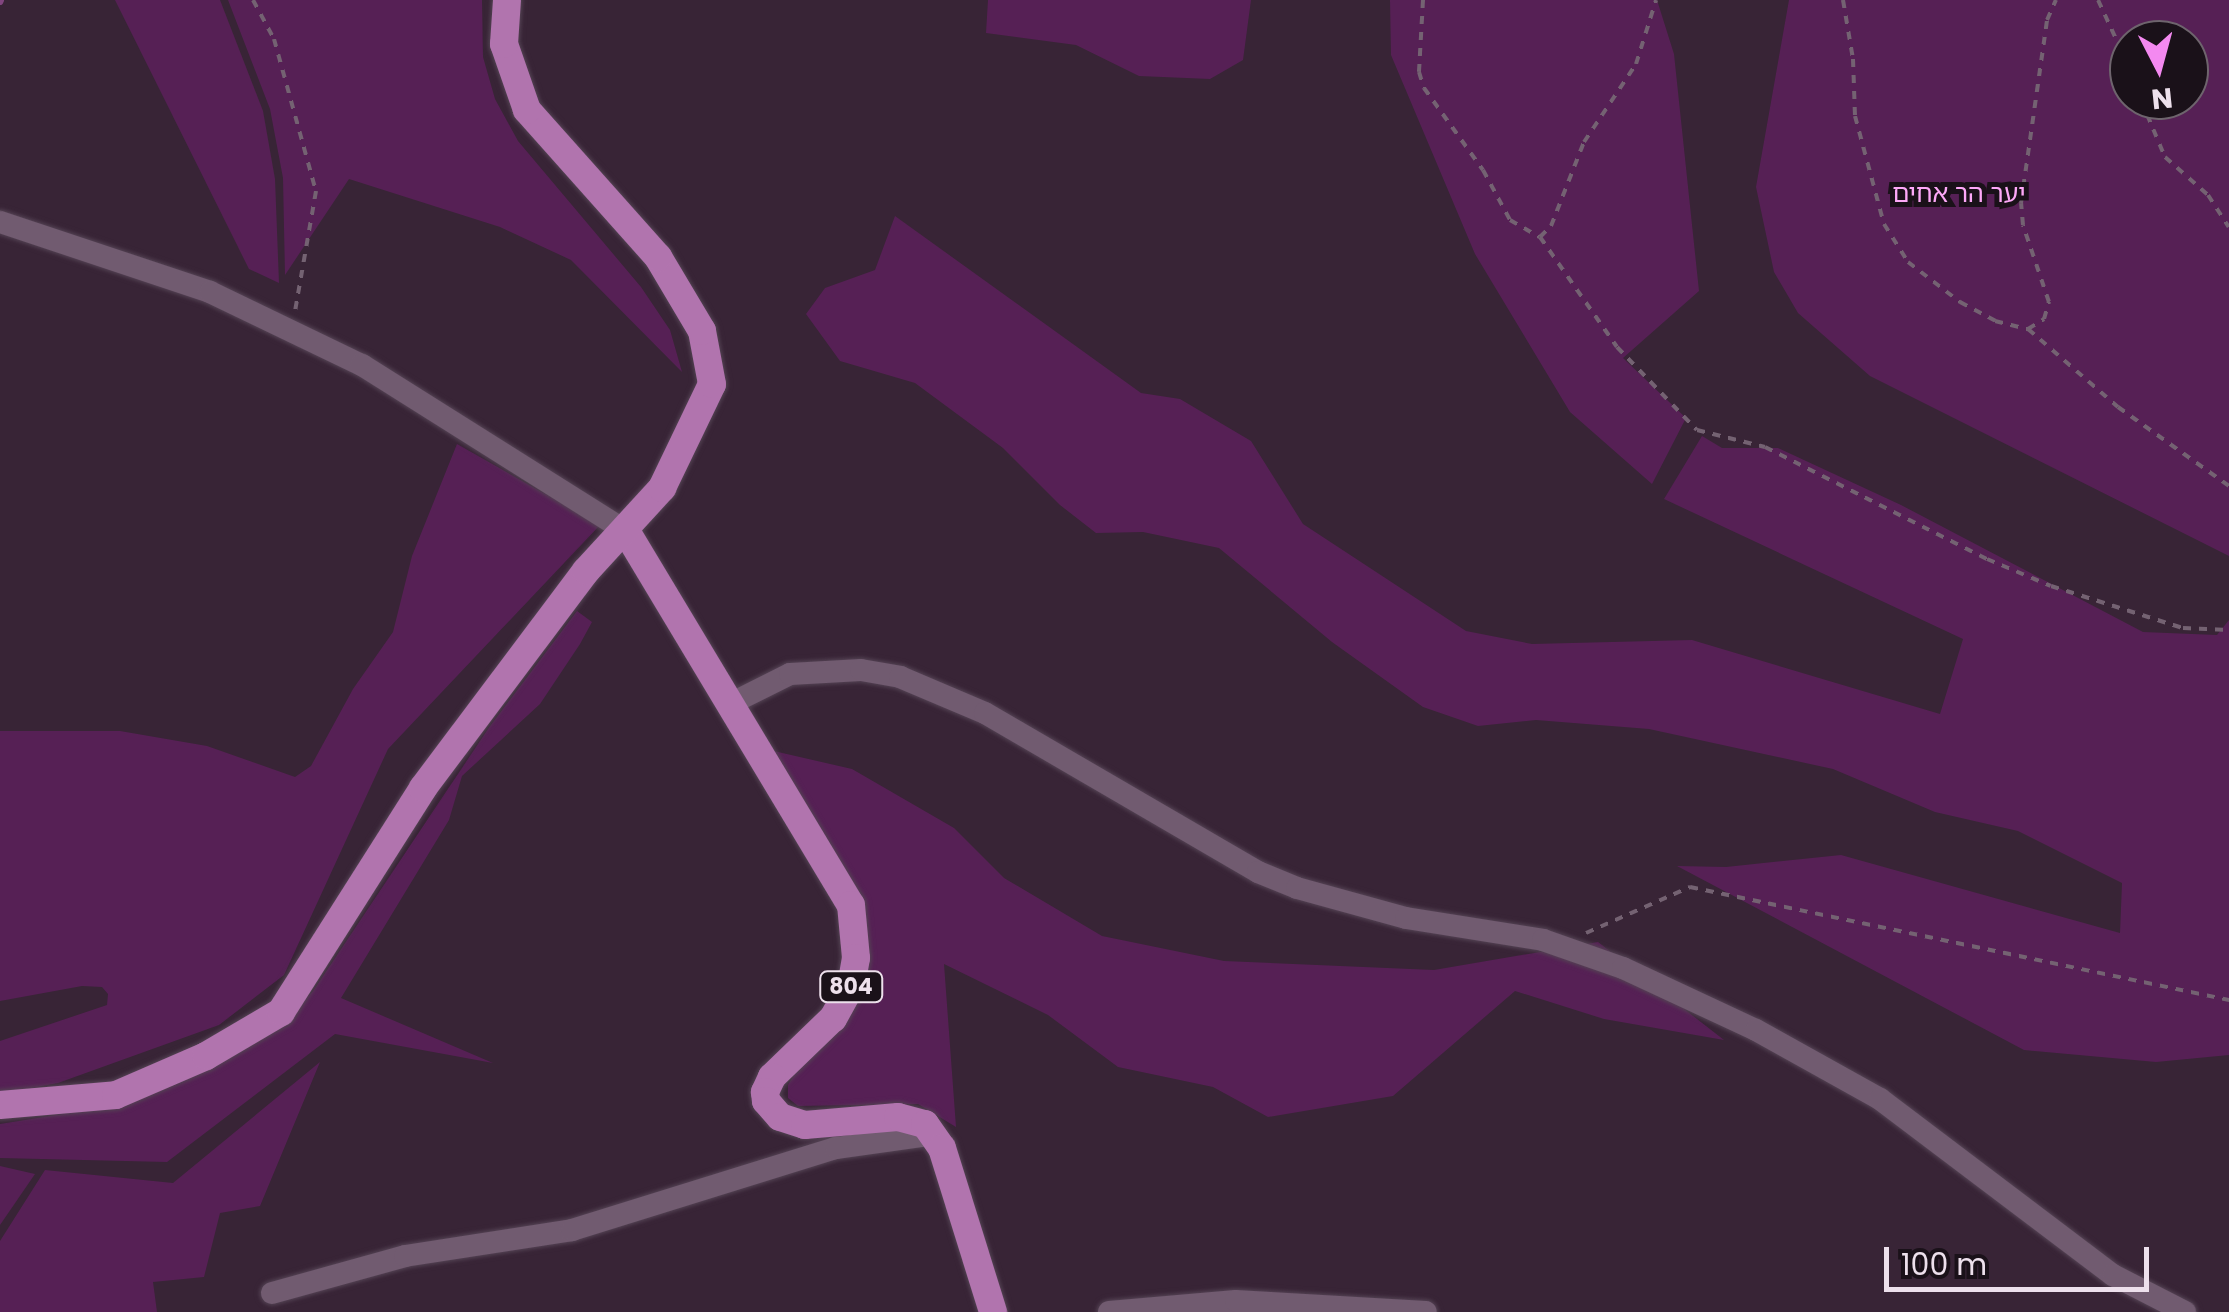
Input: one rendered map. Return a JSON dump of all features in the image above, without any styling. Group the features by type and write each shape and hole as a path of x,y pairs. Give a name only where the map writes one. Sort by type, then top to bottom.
{"main road":[{"path":"0,1105 116,1095 206,1056 281,1012 424,788 586,572 662,488 712,384 702,332 658,257 527,110 504,44 507,0"},
{"name":"804","path":"626,531 728,705 838,878 854,924 851,986 833,1018 772,1077 764,1092 766,1102 780,1117 806,1125 898,1117 925,1124 935,1134"},
{"path":"935,1134 994,1312"}],"street":[{"path":"0,222 210,292 362,366 626,531"},
{"path":"728,705 790,674 861,670 900,677 984,713 1271,877 1406,918 1559,946 1622,968 1756,1030 1880,1100 2112,1276 2156,1305 2185,1312"},
{"path":"272,1293 404,1256 572,1230 836,1148 935,1134"},
{"path":"1109,1312 1236,1301 1426,1312"}],"path":[{"path":"253,0 274,39 316,191 291,331"},
{"path":"1423,0 1419,72 1424,88 1483,170 1510,220 1540,237 1617,347 1697,430 1765,447 1986,559 2051,586 2183,628 2229,630"},
{"path":"1540,237 1552,226 1584,142 1636,64 1656,0"},
{"path":"1844,0 1856,116 1884,224 1908,262 1960,302 1995,321 2028,329 2118,406 2229,486"},
{"path":"2028,329 2044,319 2049,302 2023,225 2021,203 2047,20 2056,0"},
{"path":"2098,0 2109,24"},
{"path":"2149,120 2165,157 2208,195 2229,227"},
{"path":"1559,946 1690,888 2229,1000"}],"green space":[{"path":"115,0 220,0 263,111 275,179 279,283 249,269"},
{"path":"228,0 482,0 483,57 495,99 518,141 641,287 670,330 682,372 571,260 500,227 349,179 285,275 283,178 270,109"},
{"path":"988,0 1251,0 1243,60 1210,79 1139,76 1076,45 986,33"},
{"path":"1390,0 1657,0 1674,54 1699,291 1623,358 1686,418 1652,484 1570,412 1475,254 1391,55"},
{"name":"יער הר אחים","path":"1789,0 2229,0 2229,556 1870,376 1798,313 1774,272 1756,187"},
{"path":"895,216 1141,393 1180,399 1251,441 1303,524 1466,631 1532,644 1692,640 1940,714 1963,639 1664,499 1702,436 1722,448 1778,448 1901,505 2143,632 2217,635 2229,620 2229,1055 2156,1062 2024,1050 1677,866 1726,867 1841,855 2120,933 2122,883 2018,831 1935,812 1833,769 1649,729 1536,720 1478,726 1423,707 1332,642 1219,548 1143,532 1096,533 1060,505 1003,448 915,383 840,361 806,314 825,288 875,270"},
{"path":"457,444 600,525 388,749 284,975 219,1025 58,1083 0,1094 0,1041 107,1005 108,994 102,987 82,986 0,1001 0,731 120,731 207,746 295,777 311,766 353,689 393,632 412,556"},
{"path":"577,611 592,622 580,644 540,704 462,776 449,820 341,998 493,1063 335,1034 167,1162 0,1158 0,1124 106,1107 285,1022 313,991 490,726"},
{"path":"765,749 852,769 954,828 1004,878 1102,936 1224,961 1434,970 1598,942 1724,1040 1604,1019 1515,991 1393,1096 1268,1117 1213,1087 1118,1067 1048,1015 944,964 956,1127 918,1104 798,1106 788,1098 788,1085 864,950"},
{"path":"320,1062 260,1206 220,1213 204,1277 153,1282 157,1312 0,1312 0,1241 45,1170 173,1183"},
{"path":"0,1166 35,1174 0,1225"}]}
